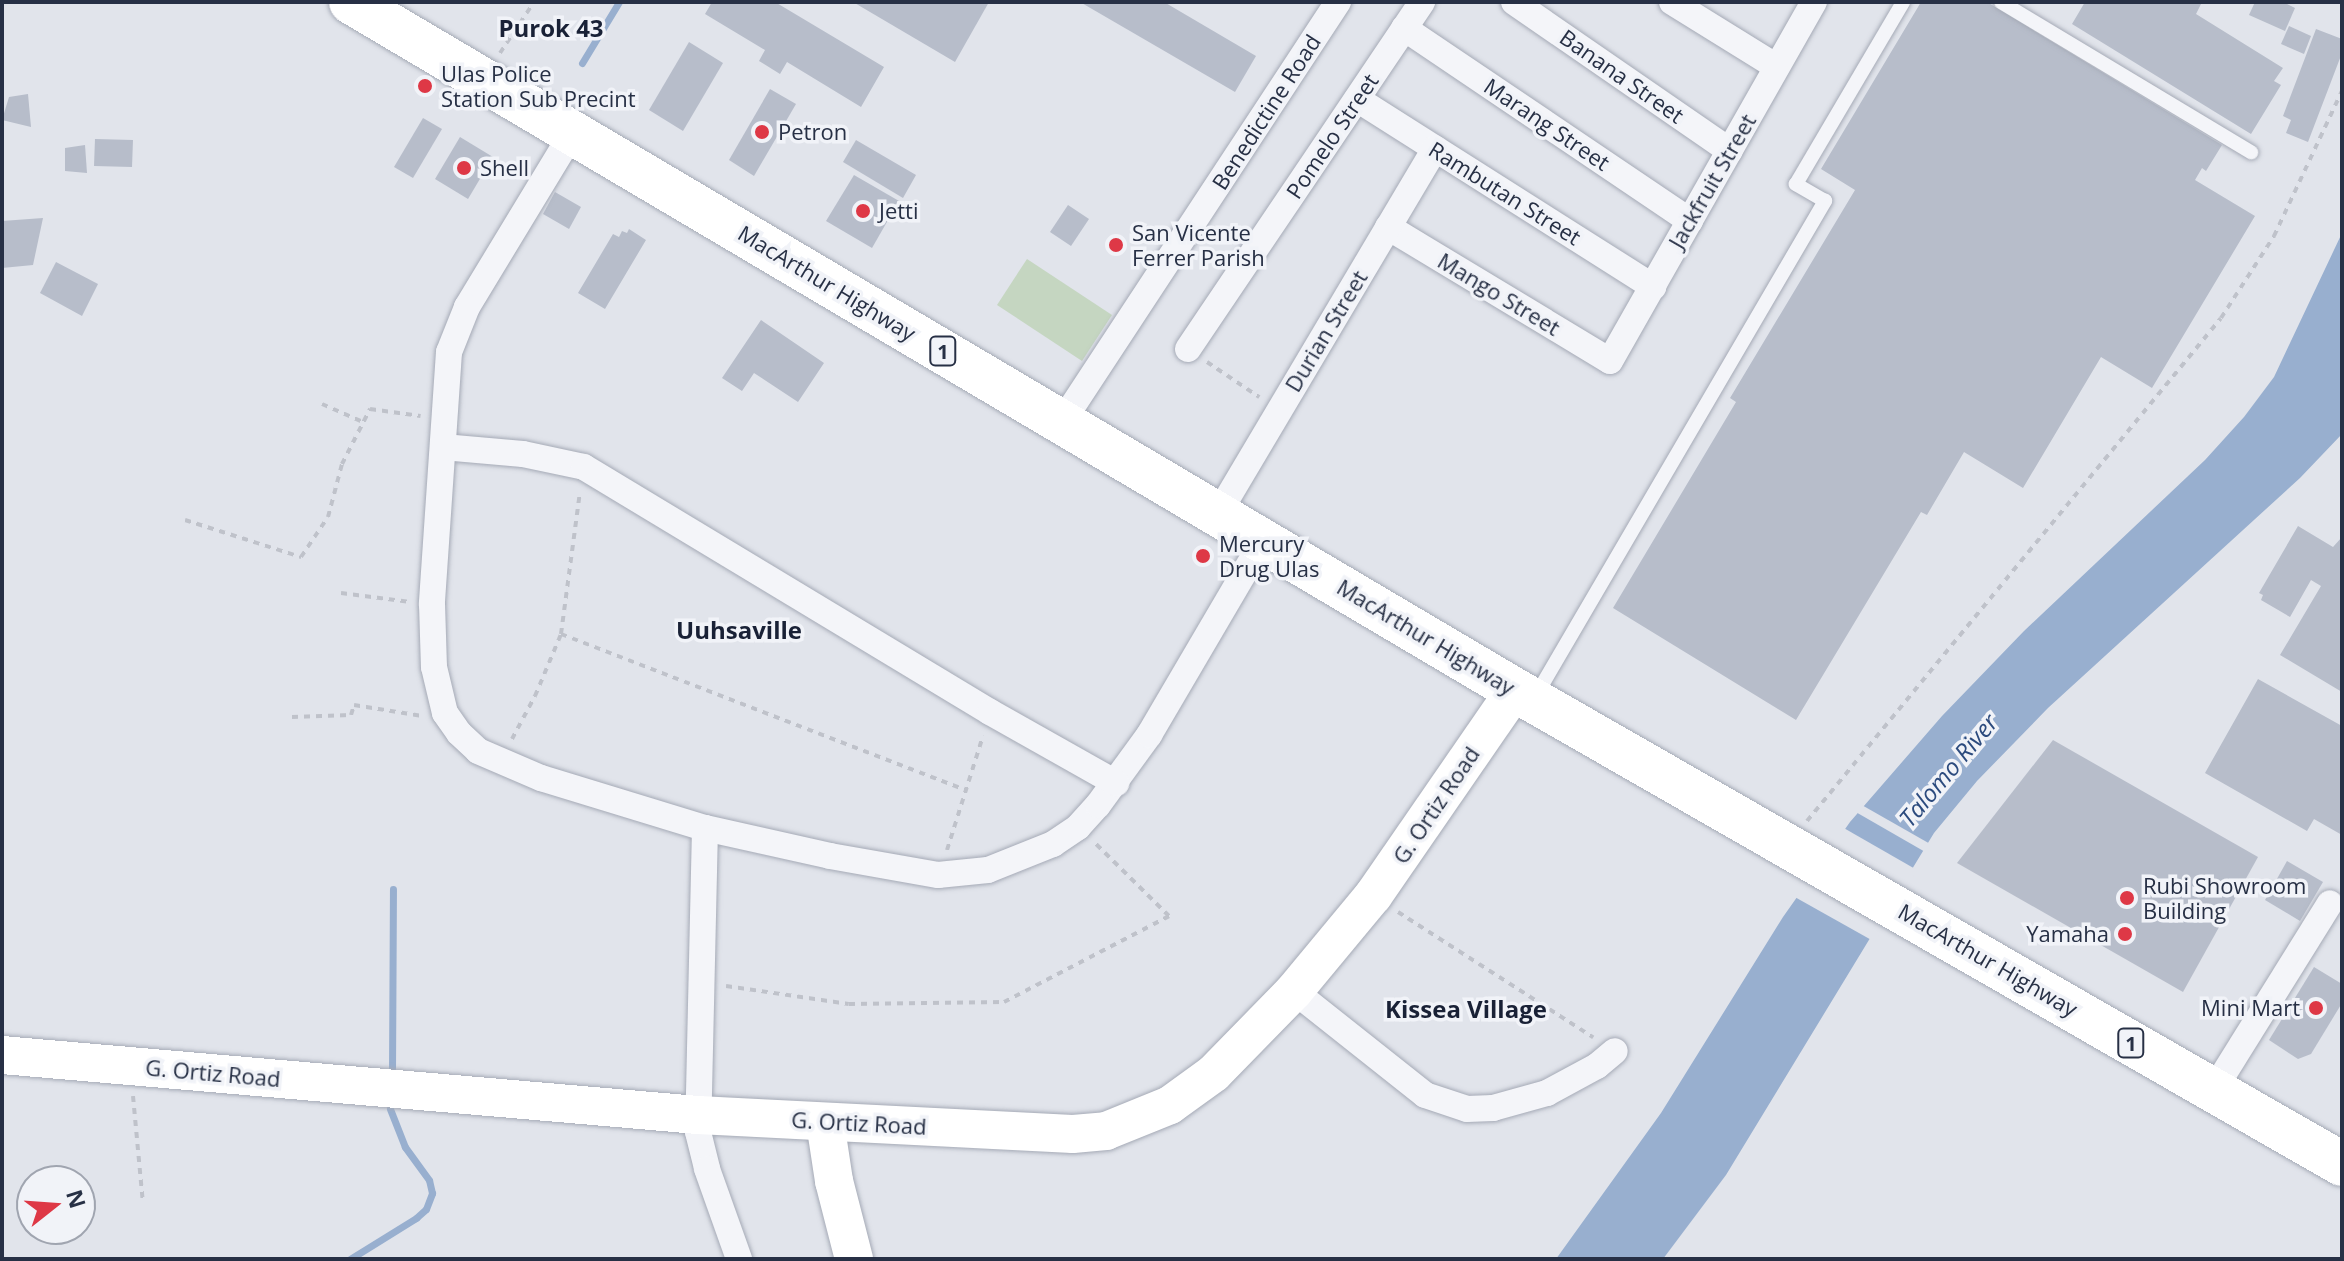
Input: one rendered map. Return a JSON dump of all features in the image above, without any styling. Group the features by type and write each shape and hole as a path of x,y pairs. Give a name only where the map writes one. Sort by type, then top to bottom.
{"highway":[{"name":"MacArthur Highway","path":"351,2 1524,695 2342,1164"}],"street":[{"name":"Benedictine Road","path":"1062,422 1338,2"},
{"name":"Pomelo Street","path":"1188,349 1422,2"},
{"name":"Banana Street","path":"1514,2 1730,151"},
{"path":"1672,2 1777,67"},
{"name":"Jackfruit Street","path":"1610,361 1814,2"},
{"name":"Marang Street","path":"1404,28 1690,221"},
{"name":"Rambutan Street","path":"1357,99 1653,287"},
{"path":"573,132 462,318 449,352 432,604 434,667 445,713 459,733 478,751 498,761 705,828 830,856 938,875 962,875 1009,864 1053,844 1078,827 1116,783 1149,735 1263,541"},
{"name":"Durian Street","path":"1218,514 1435,149"},
{"name":"Mango Street","path":"1388,227 1610,361"},
{"path":"443,447 523,454 584,467 990,712 1116,783"},
{"name":"G. Ortiz Road","path":"2,1055 698,1115 1073,1134 1106,1131 1170,1105 1214,1073 1294,991 1373,896 1524,695"},
{"path":"705,828 698,1115 707,1169 739,1259"},
{"path":"2213,1091 2330,903"},
{"path":"1294,991 1425,1095 1467,1109 1493,1108 1547,1093 1597,1066 1615,1051"},
{"path":"825,1122 834,1181 854,1259"}],"lane":[{"path":"1524,695 1825,201 1796,184 1903,2"},
{"path":"2001,2 2251,152"}],"path":[{"path":"483,79 534,2"},
{"path":"1794,848 1814,808 2246,284 2296,194 2342,91"},
{"path":"1188,349 1279,411"},
{"path":"322,404 363,422"},
{"path":"185,520 301,557 328,517 342,464 370,409 444,419"},
{"path":"498,761 535,696 561,634 584,467"},
{"path":"341,593 432,604"},
{"path":"561,634 966,790"},
{"path":"292,717 351,715 354,705 417,715 445,713"},
{"path":"938,875 990,712"},
{"path":"702,983 849,1004 1004,1002 1169,916 1078,827"},
{"path":"1373,896 1615,1051"},
{"path":"129,1066 143,1203"}],"green space":[{"path":"1027,259 1112,315 1082,361 997,305"}],"water":[{"name":"Talomo River","path":"2342,233 2342,434 2300,478 2048,708 1977,781 1934,833 1726,1175 1663,1259 1556,1259 1661,1113 1783,917 1850,822 1942,716 2024,631 2205,460 2244,417 2274,377"}],"pier":[{"path":"1860,804 1932,845 1927,853 1854,811"},
{"path":"1842,827 1917,870 1875,942 1793,896"}],"building":[{"path":"712,2 775,2 884,67 861,107 787,62 780,74 759,61 765,50 705,14"},
{"path":"853,2 989,2 955,62"},
{"path":"1080,2 1164,2 1256,56 1235,92"},
{"path":"1921,2 1987,2 2222,145 2206,171 2202,168 2195,180 2255,216 2152,388 2101,357 2023,488 1964,452 1927,515 1921,512 1796,720 1613,608 1736,402 1730,398 1855,190 1821,169"},
{"path":"2085,2 2202,2 2196,14 2283,68 2274,81 2281,85 2251,134 2072,24"},
{"path":"2255,2 2283,2 2295,8 2285,31 2249,15"},
{"path":"2289,26 2311,36 2304,54 2281,44"},
{"path":"2316,29 2342,39 2342,53 2308,142 2286,133 2291,120 2283,116"},
{"path":"689,42 723,63 683,131 649,110"},
{"name":"Petron","path":"770,89 796,104 754,176 729,160"},
{"path":"28,94 31,127 2,120 9,97"},
{"path":"423,118 442,129 413,178 394,167"},
{"path":"460,137 493,157 468,199 435,179"},
{"path":"95,139 133,140 132,167 94,166"},
{"path":"856,140 916,175 903,198 843,162"},
{"path":"85,145 87,173 65,171 65,148"},
{"name":"Jetti","path":"854,175 899,201 872,248 826,221"},
{"path":"555,192 581,207 569,229 543,214"},
{"path":"1068,205 1089,219 1071,246 1050,232"},
{"path":"43,218 33,265 2,268 2,221"},
{"path":"629,229 646,240 605,309 578,293 613,234 619,237 622,231 627,233"},
{"path":"56,262 98,284 82,316 40,293"},
{"path":"761,320 824,363 798,402 754,373 742,391 722,378"},
{"path":"2298,526 2333,547 2342,537 2342,692 2280,655 2321,586 2311,580 2290,617 2261,600 2263,595 2259,593"},
{"path":"2258,679 2342,726 2342,835 2314,819 2307,831 2205,773"},
{"name":"Rubi Showroom Building","path":"2053,740 2258,857 2183,992 1957,863"},
{"path":"2287,861 2323,882 2300,921 2265,900"},
{"path":"2314,967 2342,984 2342,1003 2311,1054 2298,1059 2269,1040"}],"waterway":[{"path":"582,63 619,2"},
{"path":"392,1073 393,889"},
{"path":"350,1259 416,1218 426,1209 432,1193 429,1180 405,1147 390,1109"}],"place":[{"name":"Ulas Police Station Sub Precint","path":"425,86"},
{"name":"Petron","path":"762,132"},
{"name":"Shell","path":"464,168"},
{"name":"Jetti","path":"863,211"},
{"name":"San Vicente Ferrer Parish","path":"1116,245"},
{"name":"Mercury Drug Ulas","path":"1203,556"},
{"name":"Rubi Showroom Building","path":"2127,898"},
{"name":"Yamaha","path":"2125,934"},
{"name":"Mini Mart","path":"2316,1008"}],"district":[{"name":"Purok 43","path":"551,28"},
{"name":"Uuhsaville","path":"739,630"},
{"name":"Kissea Village","path":"1466,1009"}]}
